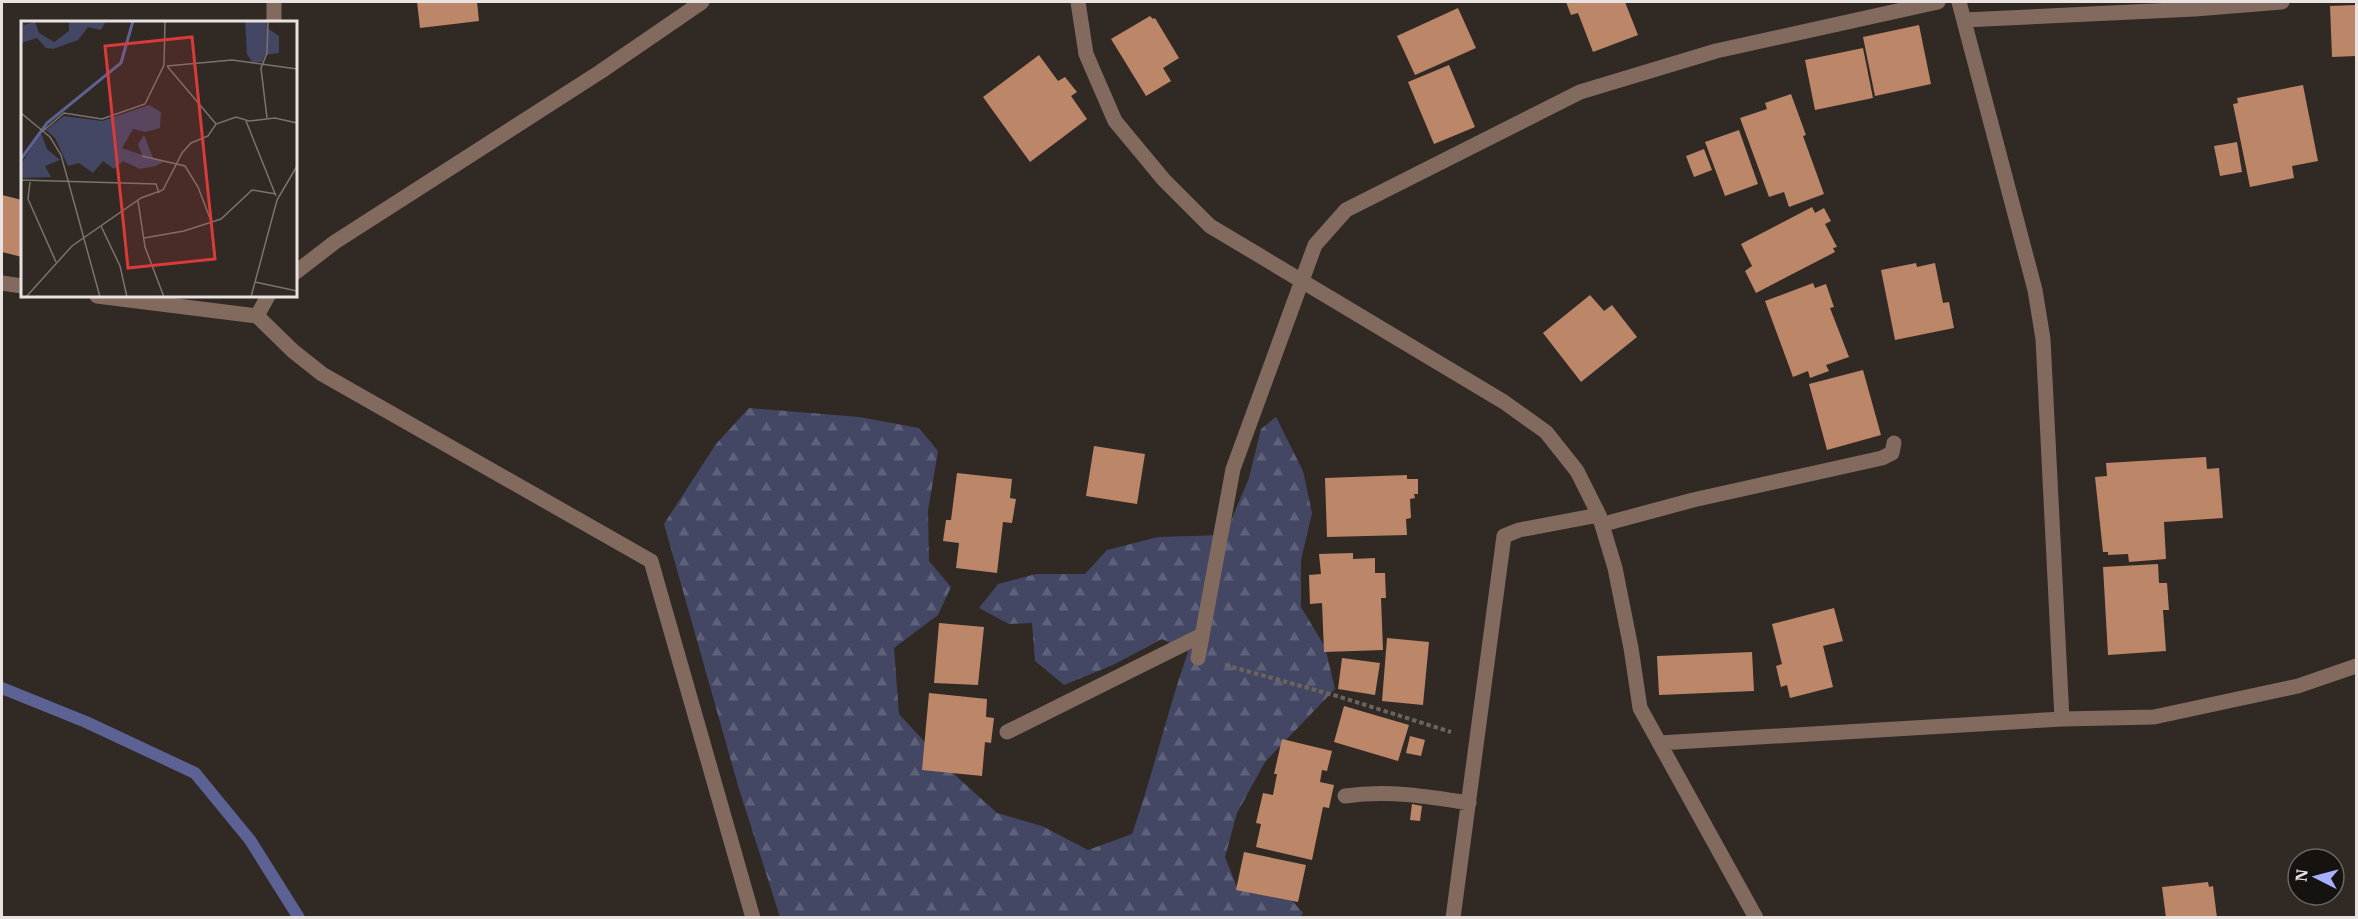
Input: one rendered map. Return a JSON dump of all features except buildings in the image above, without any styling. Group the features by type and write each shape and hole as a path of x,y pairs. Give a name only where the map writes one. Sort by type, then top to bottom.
{"street":[{"path":"274,2 274,21"},
{"path":"297,271 335,242 600,72 702,2"},
{"path":"1078,2 1086,54 1115,121 1164,180 1210,226 1504,402 1546,432 1577,471 1601,519 1632,648 1640,708 1756,918"},
{"path":"1198,658 1233,469 1315,245 1346,210 1580,92 1716,51 1938,2"},
{"path":"1959,2 2036,290 2043,339 2062,719"},
{"path":"1964,20 2195,9 2282,2"},
{"path":"2,283 21,286"},
{"path":"105,297 257,316 293,351 322,374 651,561 753,918"},
{"path":"257,316 267,297"},
{"path":"1454,918 1504,536 1519,530 1601,519 1882,458 1892,453 1894,442"},
{"path":"1007,732 1202,635"},
{"path":"1659,743 2062,719 2154,717 2298,686 2356,666"},
{"path":"1346,796 1375,792 1405,793 1469,802"}],"path":[{"path":"1198,658 1337,696 1477,740"}],"green space":[{"path":"749,408 859,417 919,428 938,451 928,511 929,561 951,587 938,615 894,648 899,714 956,776 997,813 1042,826 1088,850 1132,834 1188,652 1162,639 1113,665 1064,685 1035,661 1032,623 1009,624 979,608 998,584 1036,574 1085,574 1107,550 1158,537 1225,535 1249,478 1261,429 1276,417 1303,471 1312,513 1301,560 1301,607 1325,647 1335,689 1265,762 1237,813 1225,857 1238,890 1281,888 1303,913 1300,918 780,917 739,789 664,524 716,444"}],"waterway":[{"path":"2,688 86,722 195,773 250,840 299,918"}]}
